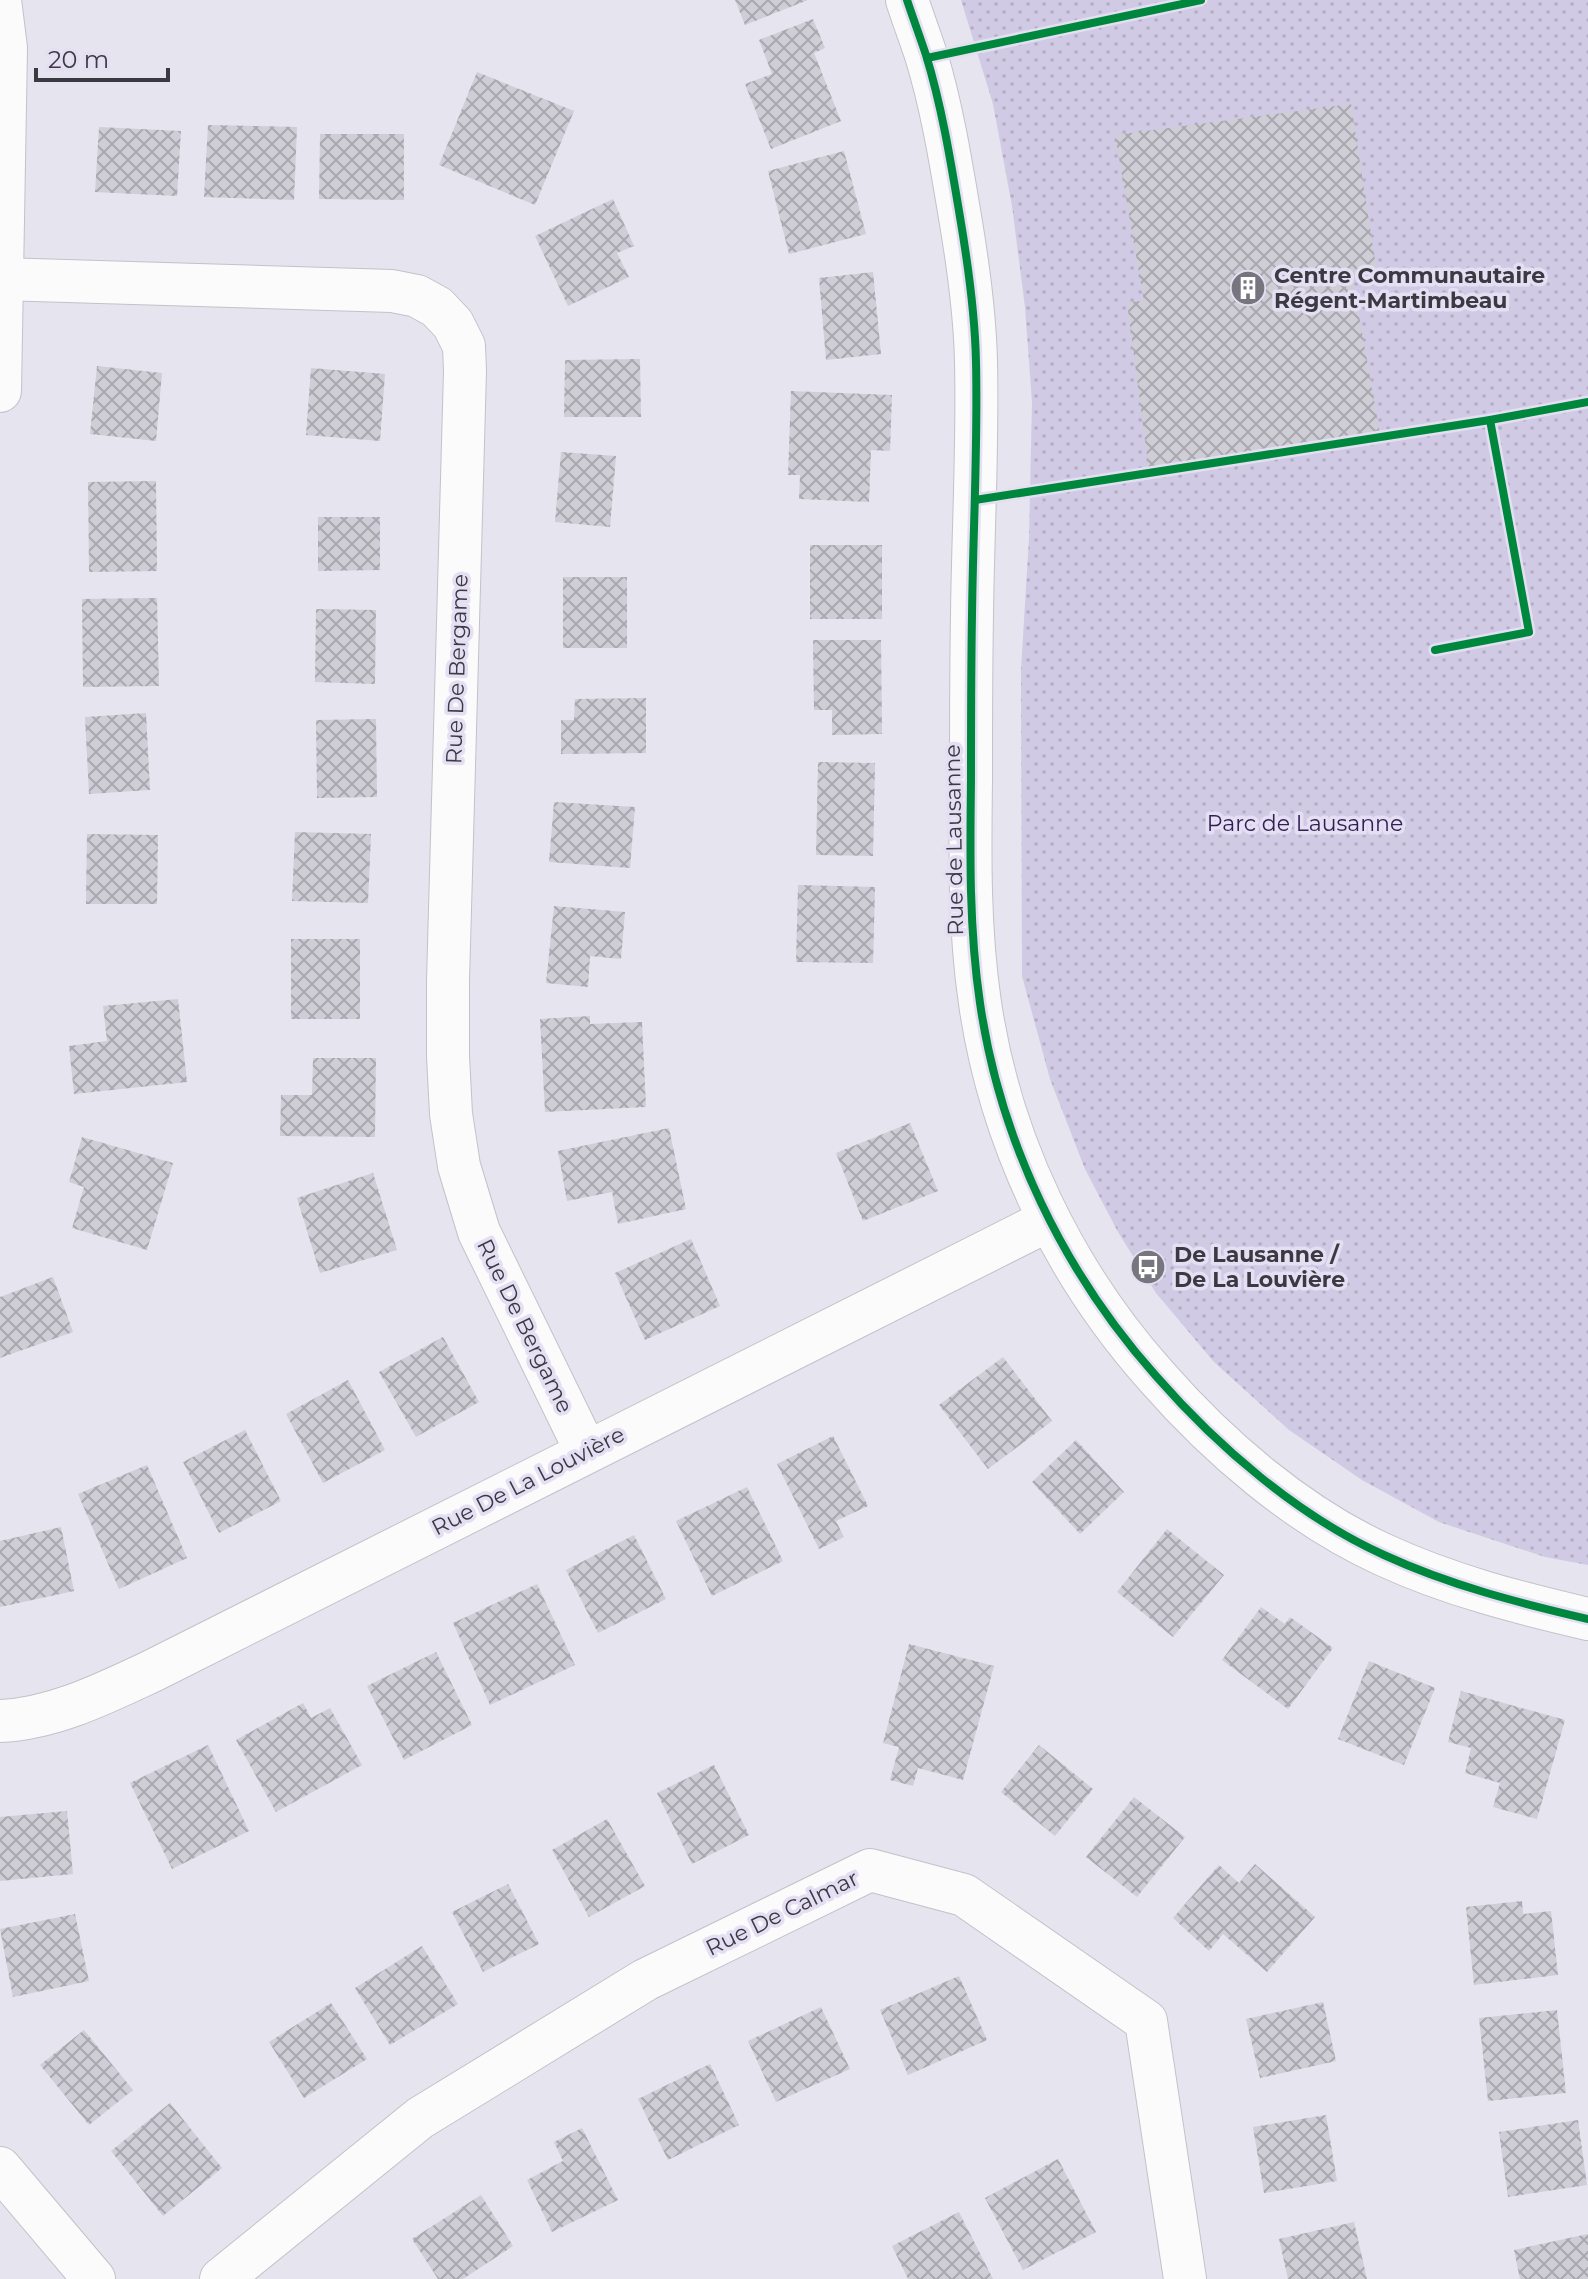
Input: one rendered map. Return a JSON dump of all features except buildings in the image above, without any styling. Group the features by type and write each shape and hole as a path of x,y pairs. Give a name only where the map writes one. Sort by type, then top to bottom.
{"street":[{"path":"0,0 6,48 0,391"},
{"name":"Rue de Lausanne","path":"907,0 927,58 950,160 967,258 976,358 971,630 971,926 980,1007 998,1086 1024,1165 1049,1220 1125,1341 1178,1402 1221,1444 1321,1520 1383,1555 1515,1602 1588,1619"},
{"name":"Rue De Bergame","path":"2,279 392,291 417,296 437,307 453,324 464,346 448,981 451,1114 459,1166 479,1232 586,1451"},
{"name":"Rue De La Louvière","path":"0,1721 52,1712 101,1695 139,1677 1049,1220"},
{"name":"Rue De Calmar","path":"221,2279 420,2118 645,1980 870,1870 964,1895 1146,2021 1180,2277"},
{"path":"0,2168 94,2279"}],"green space":[{"name":"Parc de Lausanne","path":"961,0 1588,0 1588,1565 1545,1557 1439,1522 1362,1480 1289,1430 1214,1362 1156,1293 1118,1232 1085,1169 1050,1079 1022,976 1021,670 1029,538 1032,402 1025,307 1012,206 993,104"}],"cycle path":[{"path":"907,0 926,55 950,156 973,307 976,394 971,677 972,920 976,975 990,1054 1020,1155 1065,1249 1092,1294 1123,1336 1180,1402 1261,1478 1321,1521 1409,1566 1484,1592 1588,1619"},
{"path":"927,58 1201,0"},
{"path":"975,500 1588,402"},
{"path":"1435,650 1529,632 1490,420"}],"place":[{"name":"Centre Communautaire Régent-Martimbeau","path":"1248,288"},
{"name":"De Lausanne / De La Louvière","path":"1148,1267"}]}
